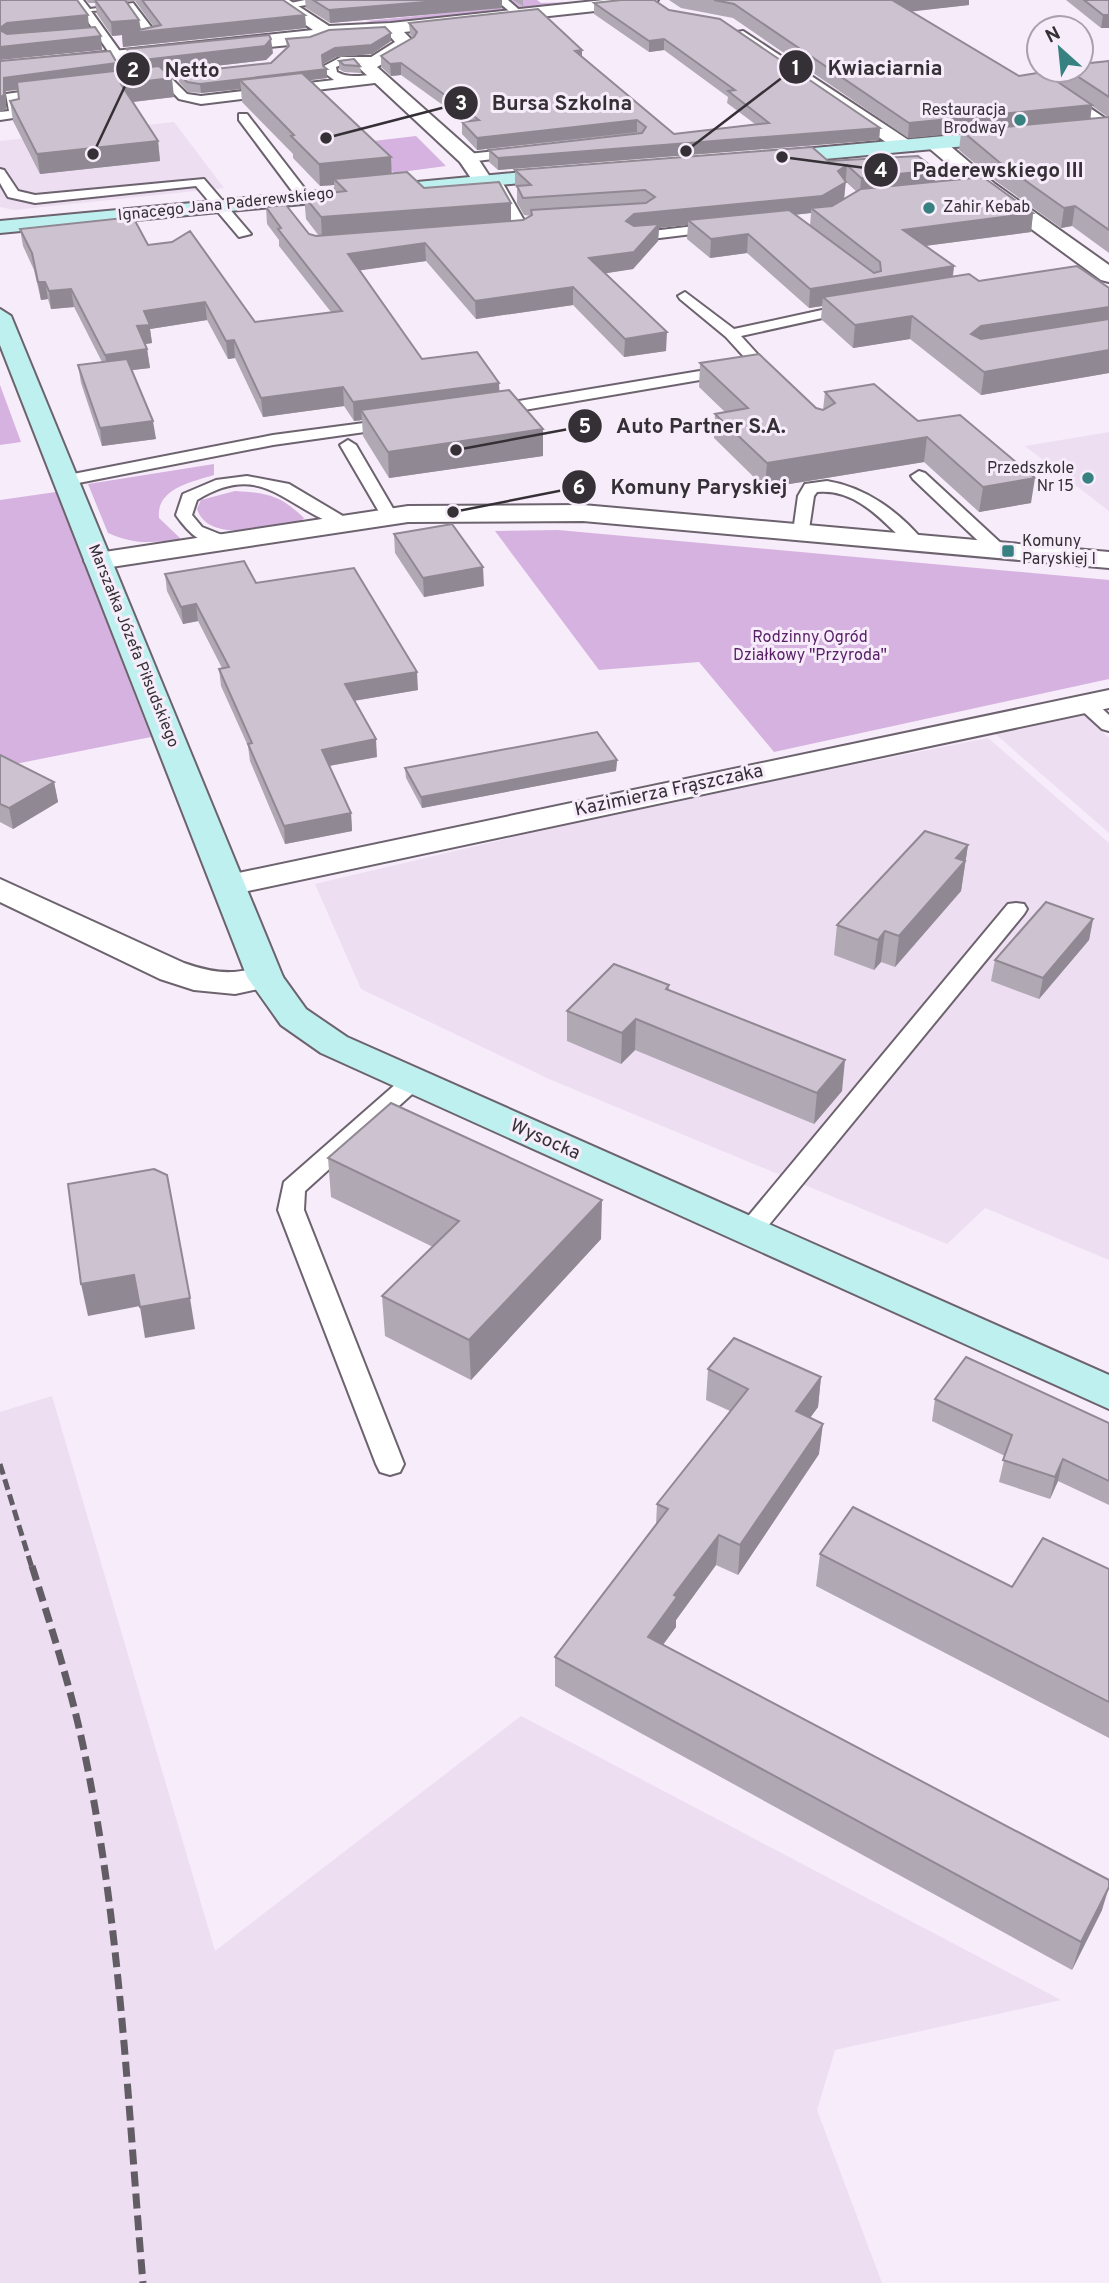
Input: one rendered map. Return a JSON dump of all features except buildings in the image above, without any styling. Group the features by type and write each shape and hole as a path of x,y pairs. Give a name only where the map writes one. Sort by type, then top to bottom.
{"street":[{"path":"0,68 113,50 278,47 326,31 656,2"},
{"path":"282,3 326,31"},
{"path":"726,24 906,147"},
{"path":"391,27 406,43 366,66 489,180"},
{"path":"755,159 1109,126"},
{"path":"936,144 988,188 1105,272"},
{"name":"Ignacego Jana Paderewskiego","path":"96,219 303,197 592,172"},
{"path":"0,227 96,219"},
{"path":"0,236 96,219"},
{"name":"Marszałka Józefa Piłsudskiego","path":"0,316 265,976"},
{"path":"98,561 345,522 453,512 583,513 1109,560"},
{"name":"Kazimierza Frąszczaka","path":"229,885 1101,709"},
{"path":"0,889 172,971 207,982 235,983 265,976"},
{"name":"Wysocka","path":"265,976 281,1005 294,1021 334,1045 1109,1393"}],"lane":[{"path":"78,0 113,50 183,97 201,100 242,97 383,79"},
{"path":"282,3 337,0"},
{"path":"501,0 519,14"},
{"path":"85,10 129,5 153,38 113,50"},
{"path":"88,34 101,33"},
{"path":"345,82 332,74 330,66 350,59 376,60"},
{"path":"1109,67 1046,74 1042,81 1109,126"},
{"path":"272,74 290,90"},
{"path":"104,85 154,80"},
{"path":"225,80 242,97"},
{"path":"0,116 16,114 10,96 64,90"},
{"path":"1079,106 1099,103"},
{"path":"243,117 303,197"},
{"path":"468,158 534,151"},
{"path":"813,155 831,172"},
{"path":"0,173 13,194 35,199 199,182 222,205 244,234"},
{"path":"481,234 523,231 524,222 489,180"},
{"path":"964,190 988,188"},
{"path":"635,237 738,225"},
{"path":"1073,273 1105,272"},
{"path":"685,296 731,334 758,366 786,392"},
{"path":"731,334 813,314 871,305"},
{"path":"474,413 758,366"},
{"path":"68,480 273,440 406,422"},
{"path":"348,445 390,517"},
{"path":"919,476 998,550"},
{"path":"221,541 197,531 184,515 184,506 189,498 201,489 234,482 282,487 323,515 345,522"},
{"path":"802,532 806,496 811,488 835,487 856,491 915,542"},
{"path":"749,1232 1016,909"},
{"path":"390,1464 291,1210 293,1188 413,1081"}],"shaded area":[{"path":"174,122 224,188 14,210 0,207 0,141"},
{"name":"Przedszkole Nr 15","path":"1109,432 1109,511 1025,446"},
{"path":"1082,712 1109,738 1109,833 992,731"},
{"path":"988,738 1109,843 1109,1260 985,1208 947,1244 549,1079 361,989 315,884 638,808"},
{"path":"52,1396 215,1951 521,1716 1061,2000 835,2050 817,2110 882,2283 0,2283 0,1412"}],"green space":[{"path":"473,0 537,0 541,3 638,0 393,26 366,21 484,9"},
{"path":"416,136 446,166 394,173 365,142"},
{"path":"0,385 21,442 0,445"},
{"path":"214,464 214,475 177,488 163,500 159,518 181,539 144,542 127,540 108,533 88,484"},
{"path":"235,491 256,493 280,500 304,518 299,524 242,531 214,527 203,520 197,509 201,500"},
{"path":"56,492 151,737 0,767 0,500"},
{"name":"Rodzinny Ogród Działkowy \"Przyroda\"","path":"558,530 1109,580 1109,679 774,752 699,662 599,670 495,531"}],"railway":[{"path":"0,1464 32,1568"},
{"path":"32,1566 75,1711 98,1825 122,2021 143,2283"}],"place":[{"name":"Restauracja Brodway","path":"1020,120"},
{"name":"Bursa Szkolna","path":"326,138"},
{"name":"Kwiaciarnia","path":"686,151"},
{"name":"Netto","path":"93,154"},
{"name":"Paderewskiego III","path":"782,157"},
{"name":"Zahir Kebab","path":"929,208"},
{"name":"Auto Partner S.A.","path":"456,450"},
{"name":"Przedszkole Nr 15","path":"1088,478"},
{"name":"Komuny Paryskiej","path":"453,512"},
{"name":"Komuny Paryskiej I","path":"1008,551"}]}
